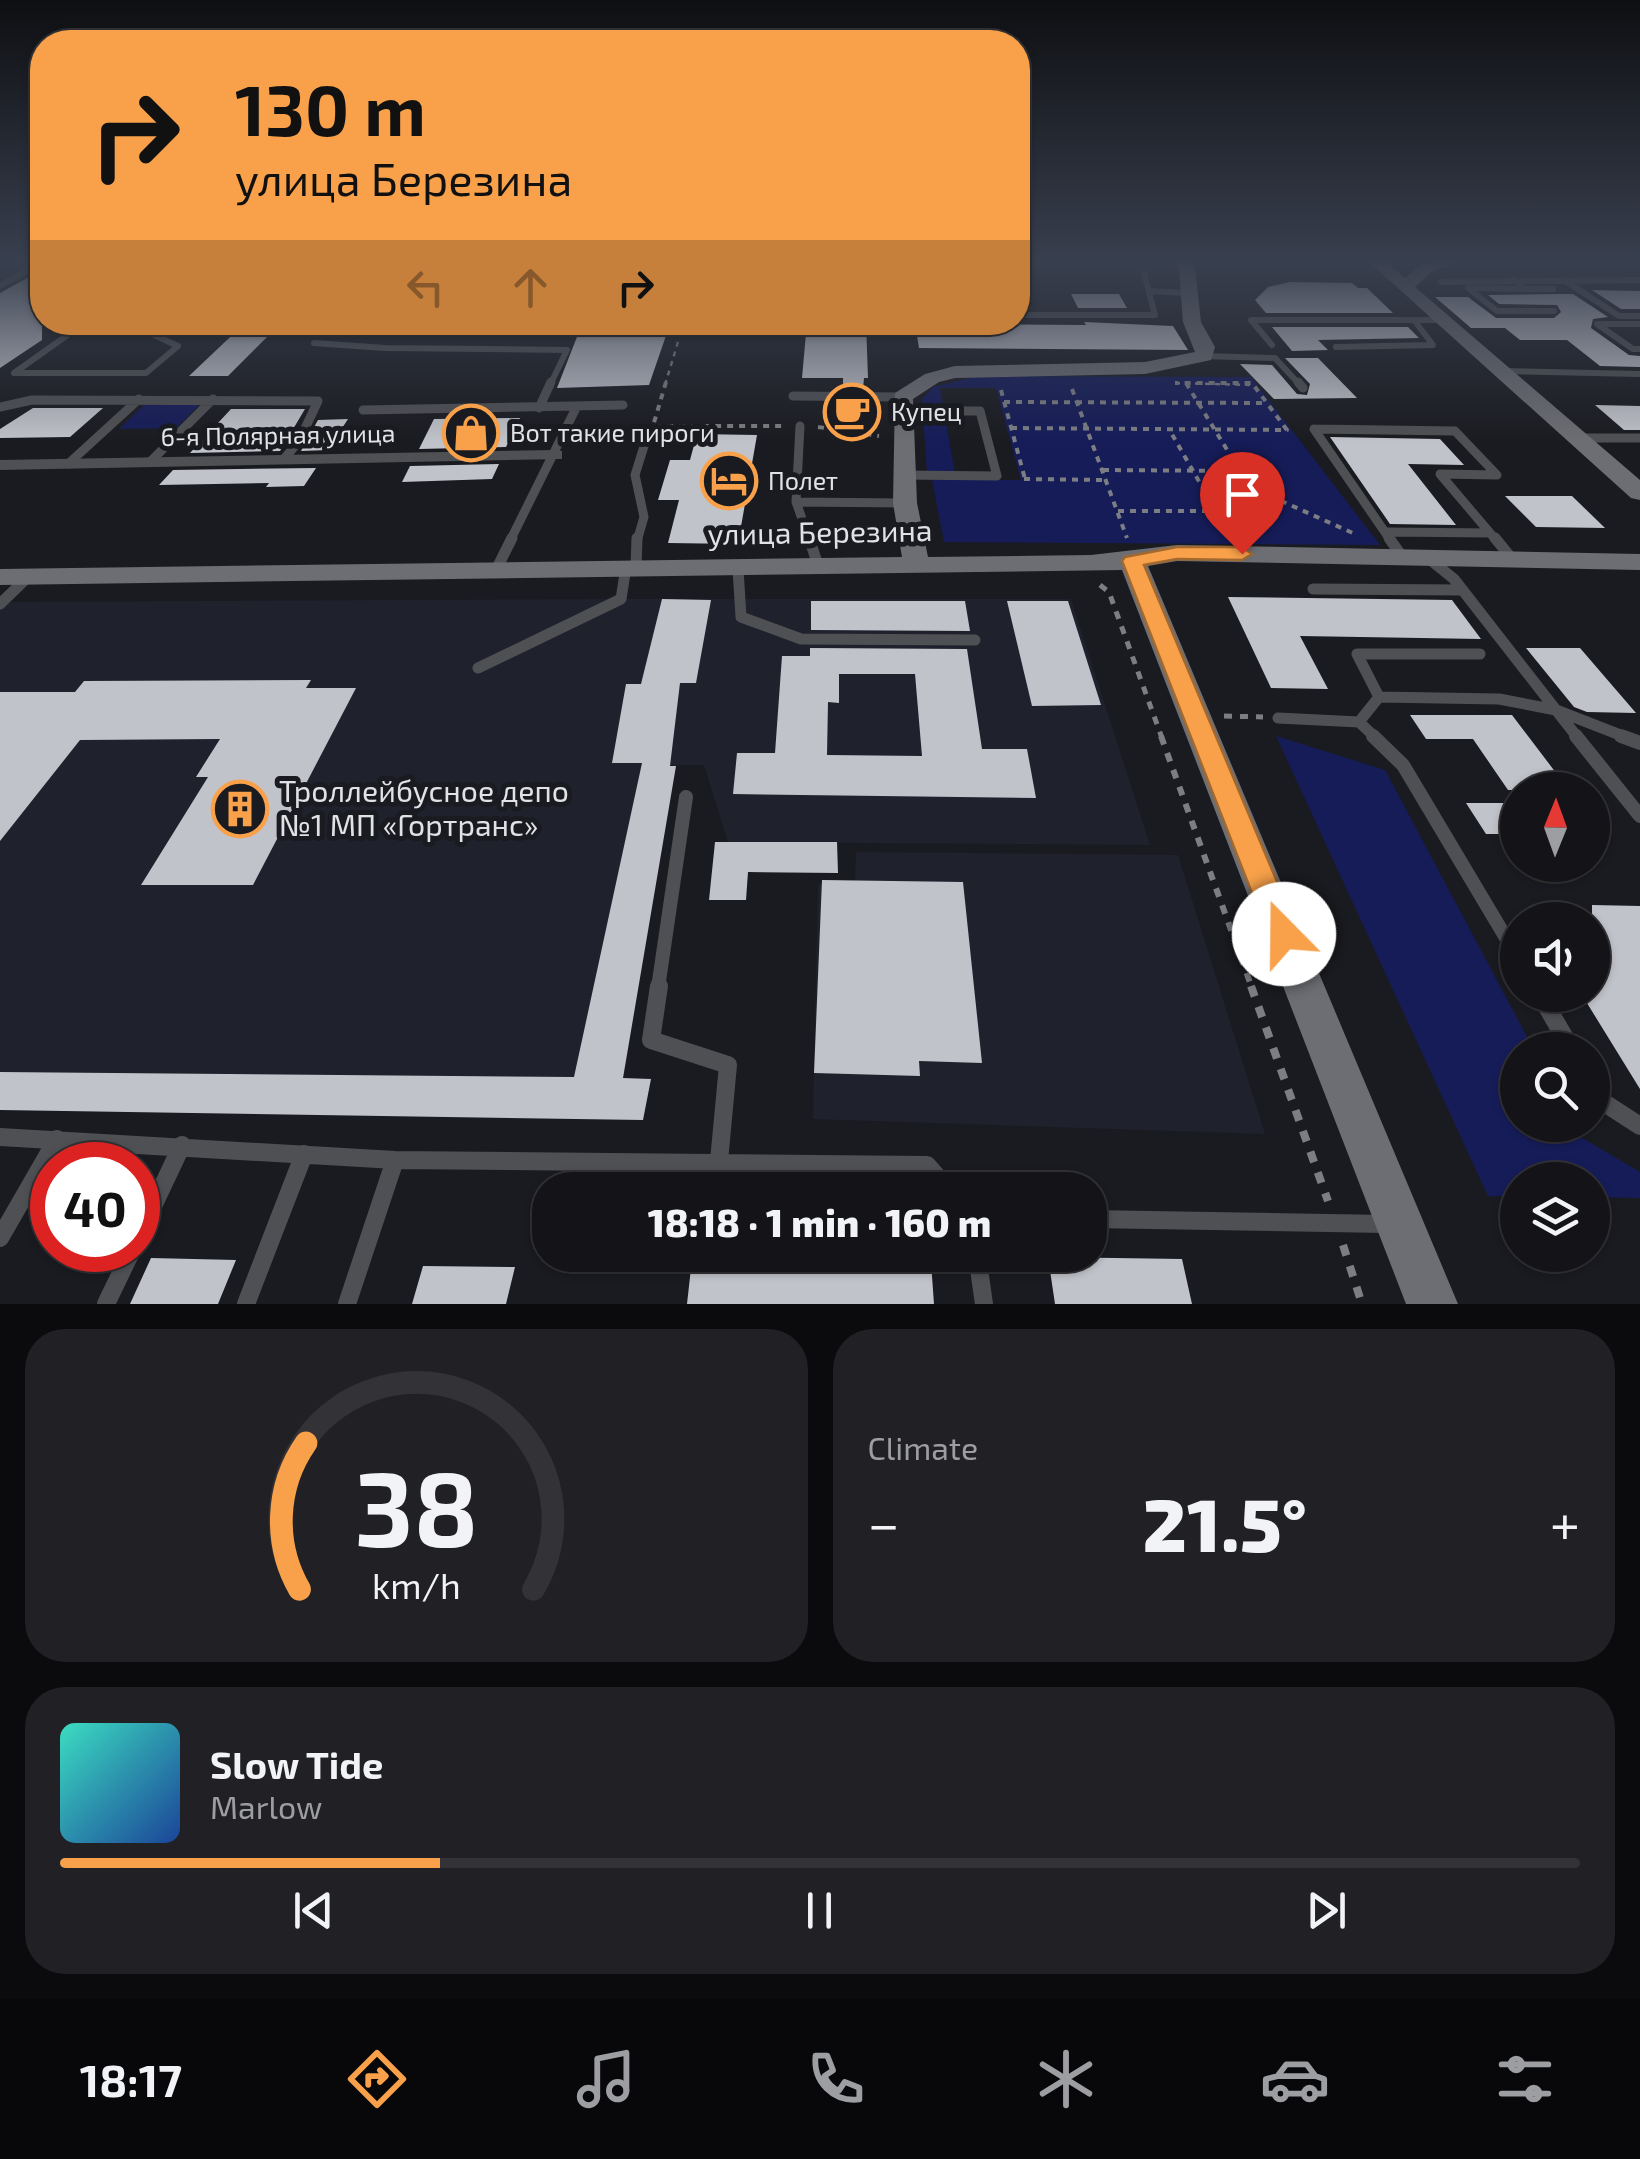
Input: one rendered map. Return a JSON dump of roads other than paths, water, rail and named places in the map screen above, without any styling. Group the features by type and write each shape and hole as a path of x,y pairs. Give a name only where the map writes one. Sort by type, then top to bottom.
{"street":[{"path":"916,563 906,503 902,404 932,378 954,372 1146,368 1204,356 1195,322"},
{"path":"1449,322 1640,493"},
{"name":"6-я Полярная улица","path":"0,465 556,455"},
{"name":"улица Березина","path":"0,577 631,567 819,568 1404,547 1516,562 1640,562"},
{"path":"1131,554 1432,1304"}],"lane":[{"path":"1253,322 1272,345"},
{"path":"1336,347 1433,345 1415,322"},
{"path":"1640,324 1596,324 1632,350 1640,350"},
{"path":"68,335 14,373 146,373 178,346 155,335"},
{"path":"314,343 385,348 567,350 540,408"},
{"path":"1204,356 1275,358 1303,388"},
{"path":"1504,371 1640,374"},
{"path":"792,396 980,411 996,476 905,475"},
{"path":"0,407 10,402 139,399 276,402 307,398 319,404 284,459"},
{"path":"68,464 139,399"},
{"path":"150,462 213,399"},
{"path":"362,410 623,405"},
{"path":"496,570 577,406"},
{"path":"800,426 796,502 819,568"},
{"path":"1516,562 1440,474 1496,475 1455,431 1314,429 1404,547 1463,590 1640,816"},
{"path":"1576,438 1640,438"},
{"path":"478,668 621,599 644,517 635,475 646,442"},
{"path":"796,502 906,503"},
{"path":"1404,547 1490,533"},
{"path":"738,569 741,617 801,639 975,640"},
{"path":"0,604 29,576"},
{"path":"1312,589 1463,590"},
{"path":"1378,697 1356,654 1480,654"},
{"path":"1378,697 1499,700 1556,710 1640,743"},
{"path":"1358,722 1378,697"},
{"path":"1278,718 1358,722 1403,765 1500,928"},
{"path":"686,797 651,1040 728,1064 718,1161"},
{"path":"1610,1106 1640,1126"},
{"path":"0,1137 395,1160 927,1165 933,1172"},
{"path":"0,1238 58,1139"},
{"path":"160,1192 182,1146"},
{"path":"246,1304 304,1154"},
{"path":"347,1304 395,1160"},
{"path":"1107,1219 1401,1224"},
{"path":"106,1304 121,1272"},
{"path":"980,1272 984,1304"}],"place":[{"name":"Купец","path":"852,412"},
{"name":"Вот такие пироги","path":"471,433"},
{"name":"Полет","path":"729,481"},
{"name":"Троллейбусное депо №1 МП «Гортранс»","path":"240,809"}]}
